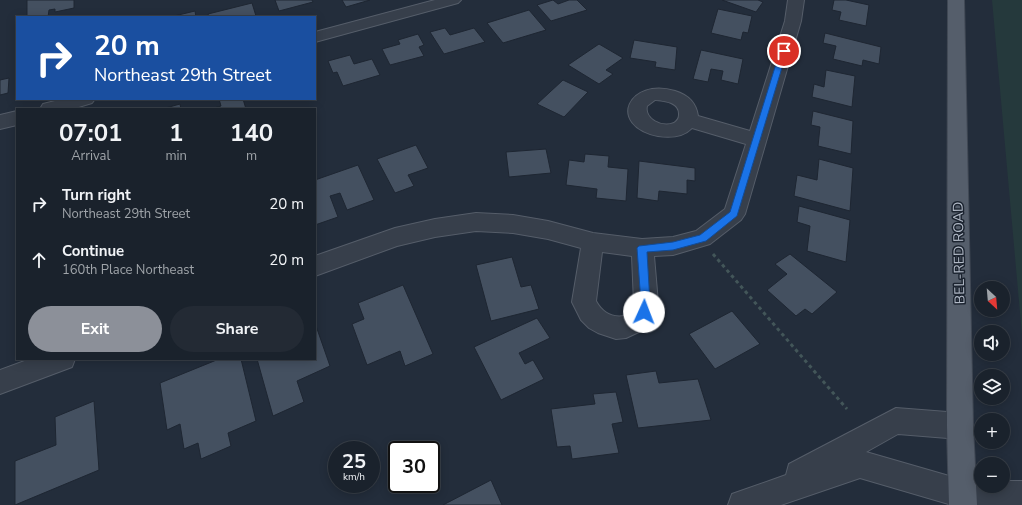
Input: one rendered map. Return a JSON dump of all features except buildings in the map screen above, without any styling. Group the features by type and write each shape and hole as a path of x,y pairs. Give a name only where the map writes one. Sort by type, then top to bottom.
{"main road":[{"name":"BEL-RED ROAD","path":"956,0 960,426 963,499"}],"street":[{"path":"316,266 395,237 435,228 476,222 513,224 548,230 593,242 642,248 706,244 734,214 793,21 796,0"},
{"path":"316,37 444,1"},
{"path":"53,108 82,100"},
{"path":"0,122 16,118"},
{"path":"689,120 756,140"},
{"path":"593,242 584,302 587,310 593,318 611,327 622,328 631,325 639,320 644,312 646,303 642,248"},
{"path":"0,382 60,360"},
{"path":"741,505 896,421 960,426"},
{"path":"741,505 860,464 963,499 1022,495"}],"path":[{"path":"706,244 847,409"}],"green space":[{"path":"992,0 1022,0 1022,335"}],"route":[{"path":"644,312 646,303 642,248 673,246 702,238 734,214 784,51"}]}
